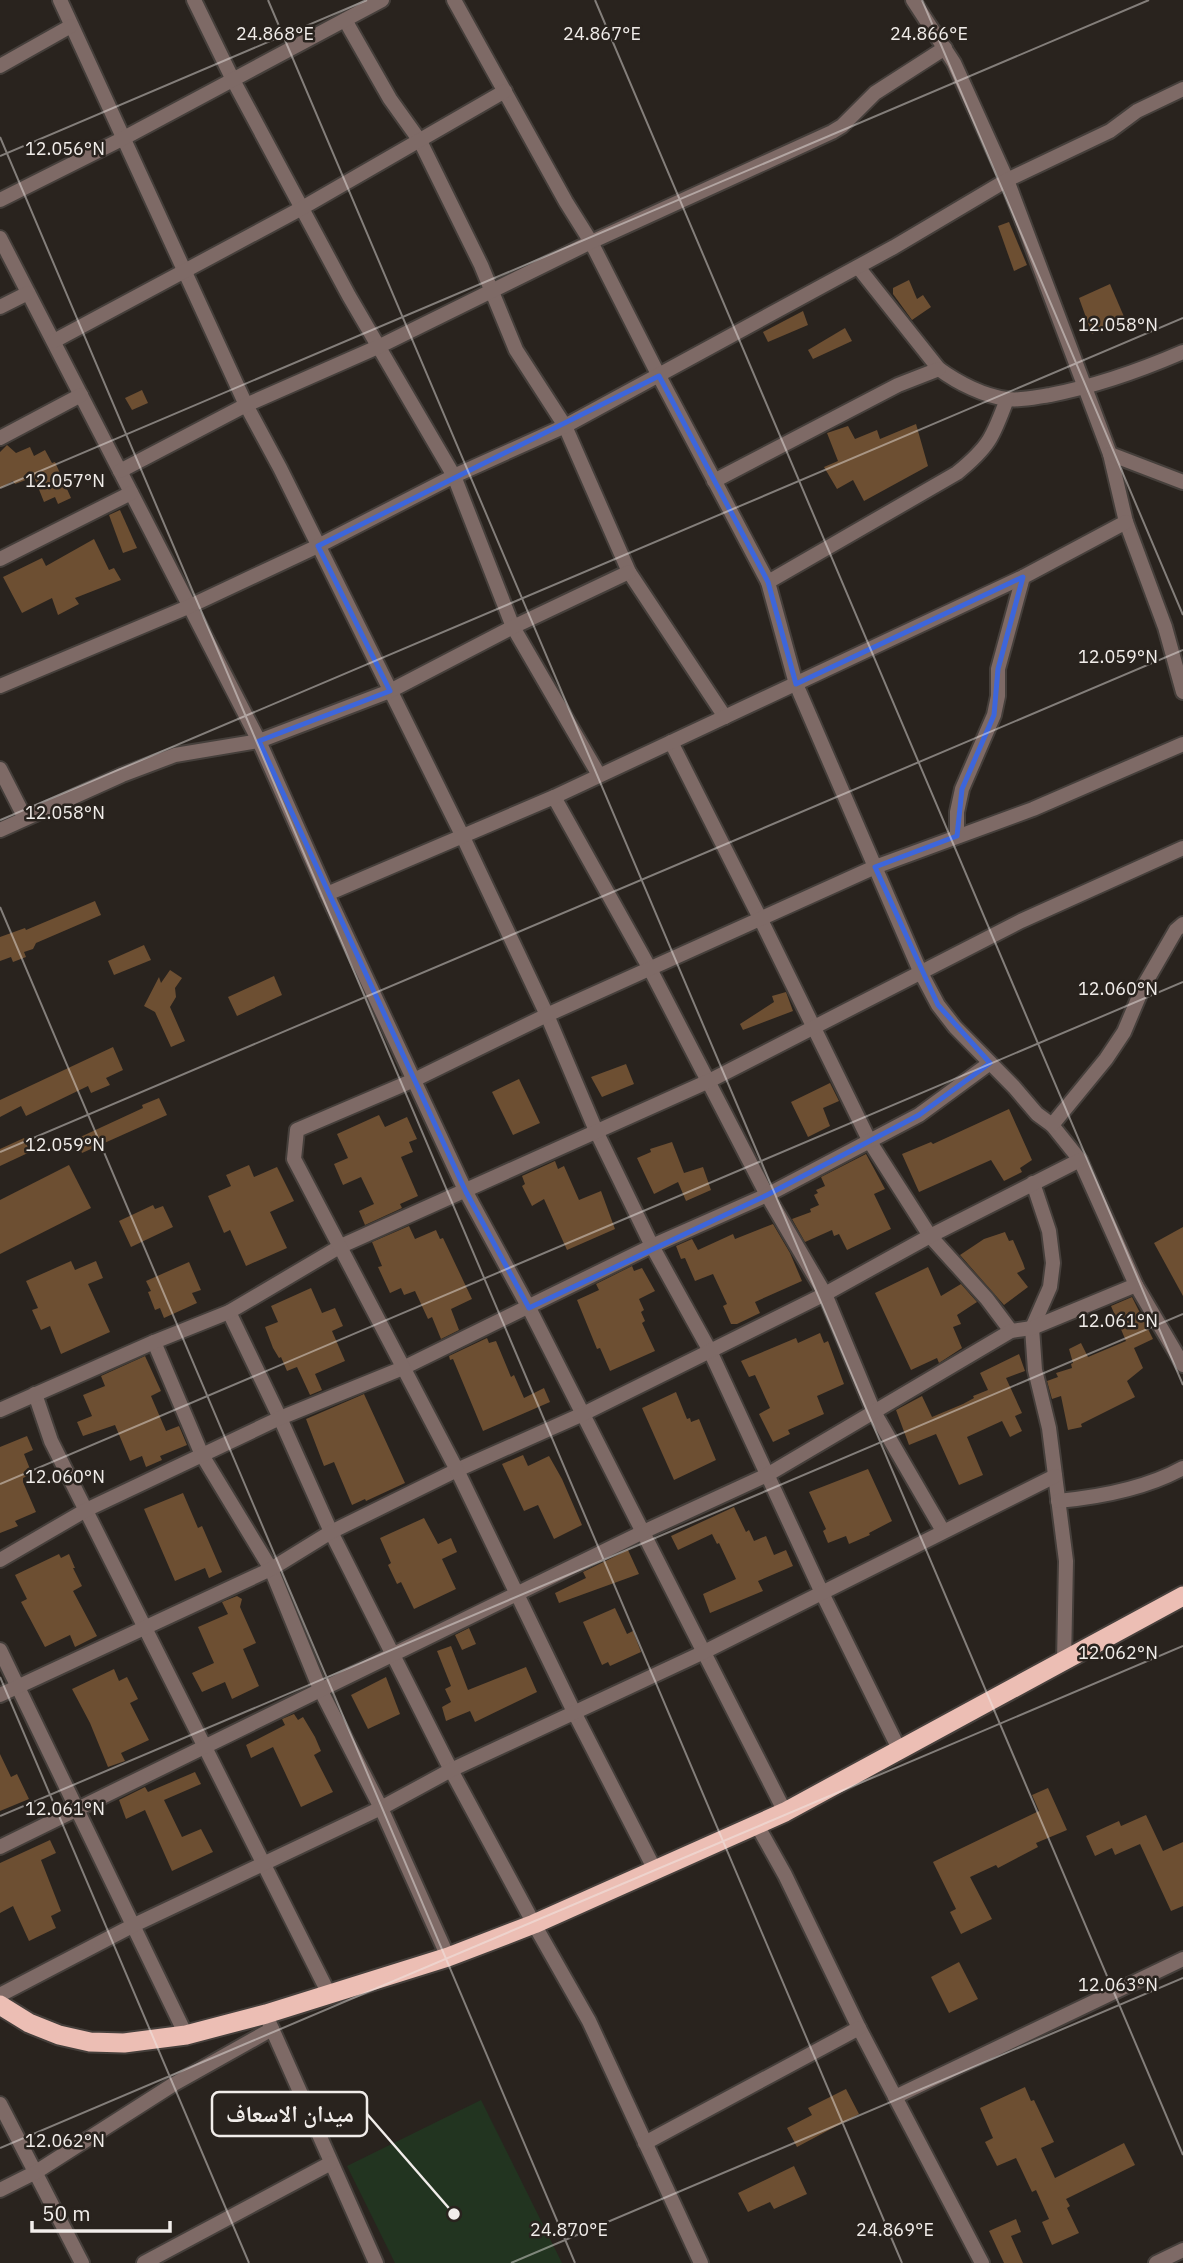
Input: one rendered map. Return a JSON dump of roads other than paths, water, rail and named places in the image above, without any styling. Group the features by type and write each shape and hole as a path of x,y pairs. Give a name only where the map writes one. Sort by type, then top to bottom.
{"highway":[{"path":"0,2005 29,2023 59,2035 90,2042 124,2043 269,2021 329,1994 448,1957 534,1924 785,1812 1183,1596"}],"street":[{"path":"60,0 246,405 280,468 463,837 547,1015 597,1133 652,1246 710,1351 822,1593 900,1751"},
{"path":"194,0 233,80 349,296 380,346 431,441 454,476 513,627 599,775"},
{"path":"0,200 122,139 382,0"},
{"path":"454,0 591,242 713,481 768,582 796,684 920,971 938,1005 955,1027 1037,1114 1052,1125 1080,1160 1136,1285 1183,1365"},
{"path":"913,0 945,48 1007,180 1110,453 1126,522 1165,627 1183,692"},
{"path":"345,20 390,99 420,141 492,290 516,350 565,426 629,572 726,717"},
{"path":"0,66 71,26"},
{"path":"120,471 246,405 380,346 591,242 832,132 842,126 875,93 945,48"},
{"path":"0,686 188,607 318,546 454,476 565,426 858,267 1007,180 1110,131 1137,111 1183,89"},
{"path":"54,341 302,208 505,91"},
{"path":"0,238 259,741 466,1192 529,1308 785,1812"},
{"path":"858,267 939,369 953,380 1007,399 1028,399 1086,388 1126,376 1183,352"},
{"path":"0,307 28,293"},
{"path":"713,481 898,385 939,369"},
{"path":"0,438 81,395"},
{"path":"768,582 957,473 977,457 993,437 1007,399"},
{"path":"1110,453 1183,482"},
{"path":"0,558 131,493"},
{"path":"327,894 554,797 726,717 1023,577 1126,522"},
{"path":"0,831 122,775 175,755 259,741 390,691 513,627 629,572"},
{"path":"957,836 957,812 962,789 994,715 998,696 998,670 1023,577"},
{"path":"671,742 870,1142 930,1236 1011,1331"},
{"path":"655,1870 575,1714 457,1470 294,1159 297,1130 414,1080 547,1015 875,867 1033,809 1183,744"},
{"path":"0,769 24,818"},
{"path":"554,797 650,969 767,1195 825,1294 874,1412 943,1531"},
{"path":"0,1410 229,1312 341,1247 709,1081 1021,920 1183,848"},
{"path":"1052,1125 1106,1059 1124,1032 1143,987 1183,924"},
{"path":"0,1560 86,1510 280,1418 403,1368 652,1246 767,1195 919,1115 990,1063"},
{"path":"0,1695 271,1569 331,1532 457,1470 583,1414 825,1294 930,1236 1080,1160"},
{"path":"1033,1183 1049,1231 1053,1263 1049,1287 1032,1328 1035,1370 1049,1428 1066,1561 1064,1662"},
{"path":"0,1847 643,1532 767,1475 1011,1331 1032,1328 1136,1285"},
{"path":"229,1312 331,1532 451,1770 589,2021 701,2263"},
{"path":"154,1342 202,1455 271,1569 320,1689 381,1808 448,1957"},
{"path":"35,1394 51,1441 329,1994"},
{"path":"1058,1501 1090,1498 1139,1487 1183,1468"},
{"path":"0,1995 132,1926 381,1808 451,1770 704,1652 1055,1476"},
{"path":"0,1650 186,2035"},
{"path":"757,1825 982,2263"},
{"path":"895,2096 1183,1959"},
{"path":"0,2190 36,2172 269,2021 376,2263"},
{"path":"645,2143 859,2028"},
{"path":"0,2104 82,2263"},
{"path":"144,2263 331,2163"},
{"path":"1156,2263 1183,2250"}],"place":[{"name":"ميدان الاسعاف","path":"454,2214"}]}
